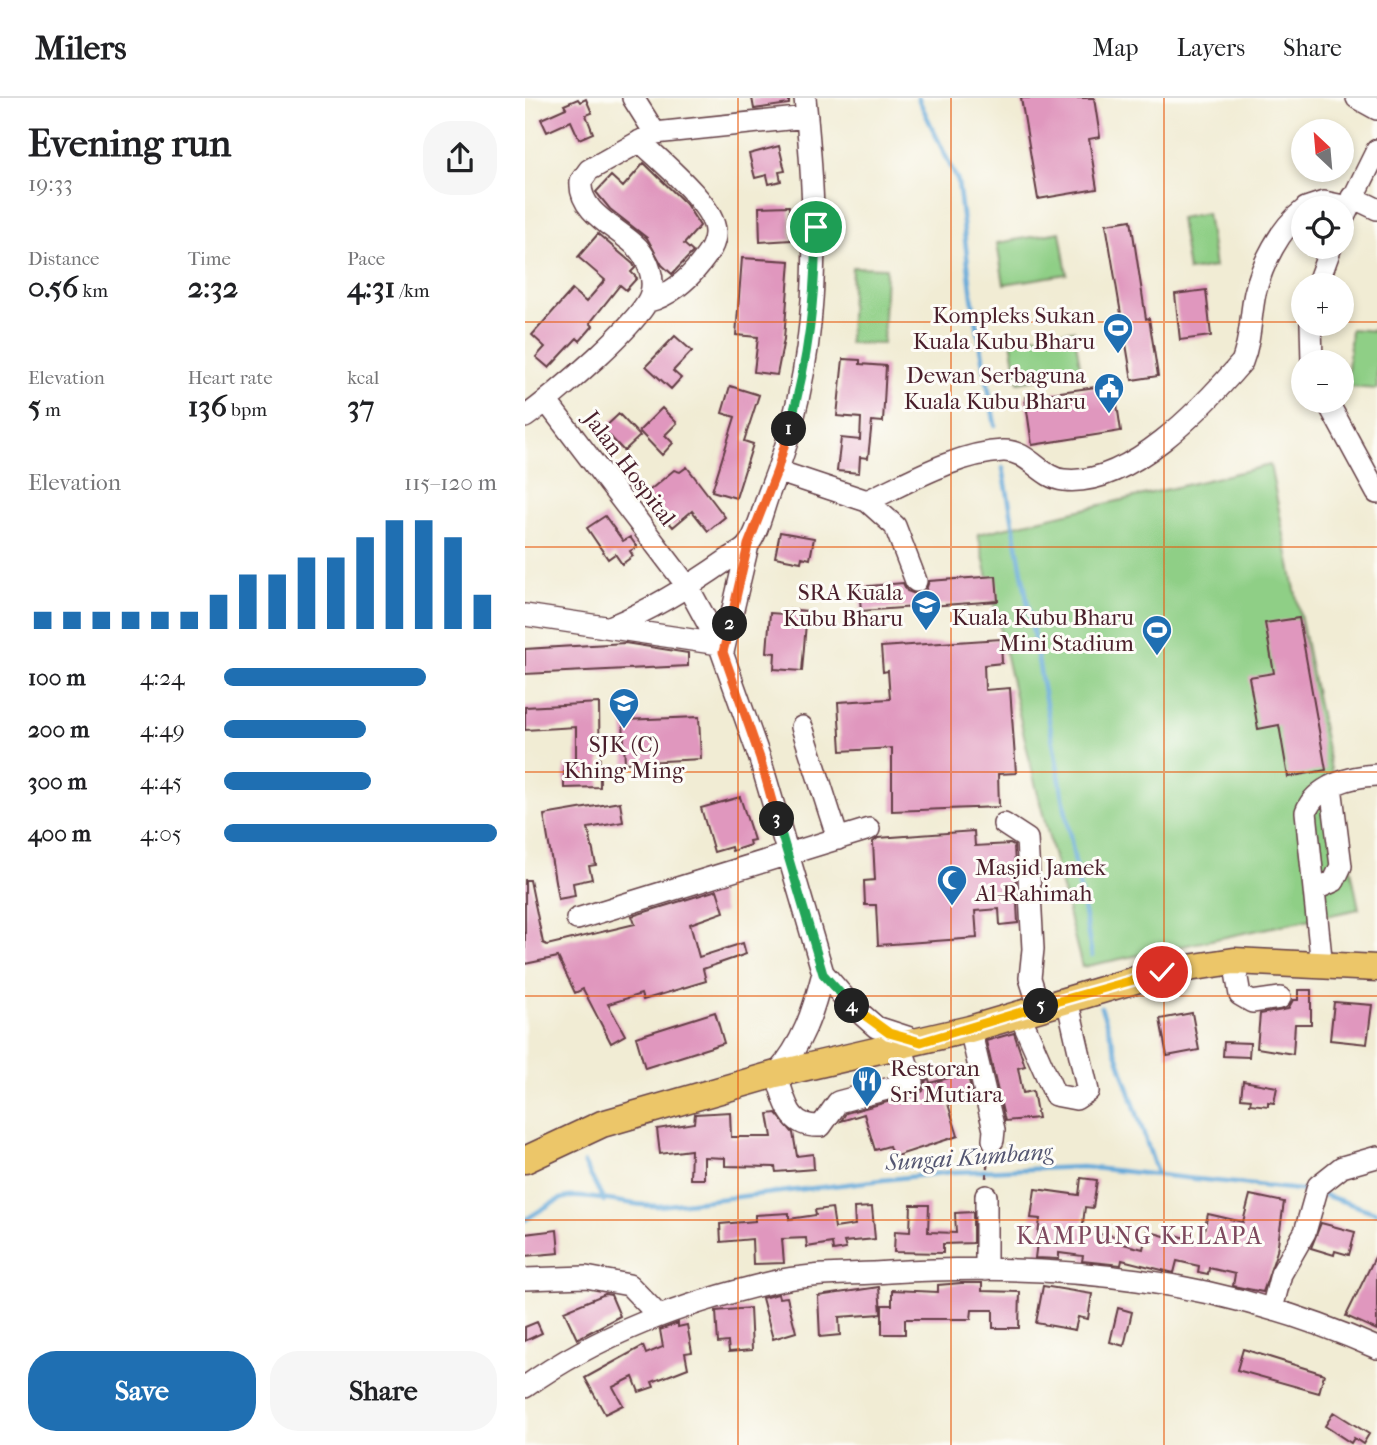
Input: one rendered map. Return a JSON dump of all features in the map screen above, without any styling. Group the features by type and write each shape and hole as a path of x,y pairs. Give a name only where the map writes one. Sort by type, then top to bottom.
{"main road":[{"path":"525,1160 602,1124 776,1074 970,1029 1162,972 1234,961 1377,968"}],"street":[{"path":"633,98 647,137 707,208 715,228 714,240 695,271 664,297 649,301"},
{"path":"1357,98 1377,109"},
{"path":"525,418 547,402 641,313 649,301 653,282 639,249 590,209 580,191 581,181 589,170 647,137 806,107 816,227 815,290 807,359 777,471 748,545 721,648 612,626 525,615"},
{"path":"1354,196 1377,150"},
{"path":"1354,208 1377,209"},
{"path":"867,500 988,452 1014,452 1049,475 1067,481 1100,474 1143,456 1170,436 1242,362 1248,348 1255,292 1266,262 1291,222"},
{"name":"Jalan Hospital","path":"547,402 688,587 721,648 760,758 823,974"},
{"path":"1334,413 1377,493"},
{"path":"777,471 867,500 895,526 916,581"},
{"path":"612,626 646,612 688,587 748,545"},
{"path":"802,727 838,839"},
{"path":"1322,967 1316,889 1305,812 1310,801 1331,786 1352,778 1377,775"},
{"path":"1004,824 1027,839 1033,949 1029,1010 1055,1095 1076,1099 1088,1091 1067,999"},
{"path":"577,919 869,830"},
{"path":"1234,961 1240,995 1252,1002 1280,998"},
{"path":"823,974 850,1004 876,1027 911,1044 913,1082 838,1102 821,1126 805,1127 797,1123 776,1074 793,1056 804,1037 823,974"},
{"path":"970,1029 994,1130 993,1140"},
{"path":"1272,1309 1286,1261 1305,1232 1318,1186 1342,1167 1377,1157"},
{"path":"986,1196 986,1270"},
{"path":"525,1387 563,1360 659,1316 775,1282 932,1270 1103,1273 1168,1283 1331,1327 1377,1348"},
{"path":"525,1279 586,1277 629,1285 659,1316"}],"green space":[{"path":"1207,213 1215,267 1188,271 1180,218"},
{"path":"1060,232 1067,274 1004,284 997,243"},
{"path":"852,267 886,268 883,344 849,343"},
{"path":"1354,329 1377,331 1377,389 1354,387 1354,350 1350,350"},
{"path":"1074,330 1081,371 1018,382 1011,340"},
{"name":"Kuala Kubu Bharu Mini Stadium","path":"1270,465 1359,909 1082,967 1034,779 978,534"}],"building":[{"path":"752,98 789,98 789,104 754,109"},
{"path":"1021,98 1094,98 1100,137 1089,139 1097,189 1038,199"},
{"path":"578,99 580,102 586,99 592,113 586,115 593,133 579,139 571,121 547,132 541,119 566,108 564,105"},
{"path":"779,146 785,171 779,172 781,181 769,184 767,175 755,178 749,154"},
{"path":"644,163 686,204 700,226 684,244 693,252 672,274 662,265 647,238 610,209 596,192 611,176 623,187"},
{"path":"789,206 791,240 760,242 759,207"},
{"path":"1131,220 1146,319 1149,318 1158,376 1132,380 1106,224"},
{"path":"598,234 633,264 635,268 631,272 637,278 626,290 620,285 590,323 593,326 580,341 577,338 549,368 536,357 545,347 532,335 572,290 586,302 605,280 578,257"},
{"path":"742,258 790,261 784,339 777,375 754,372 758,337 736,335"},
{"path":"1206,290 1211,336 1180,340 1175,294"},
{"path":"675,336 692,351 673,371 681,378 671,389 646,366"},
{"path":"843,359 860,360 860,364 886,366 883,422 872,421 868,458 860,457 859,473 837,471 841,438 860,440 861,418 837,416"},
{"path":"730,386 759,395 744,441 753,444 736,498 712,491 735,417 722,413"},
{"path":"1103,386 1104,393 1115,391 1121,431 1032,445 1025,397"},
{"path":"662,408 677,423 665,435 673,443 662,455 639,431"},
{"path":"619,414 640,436 624,451 603,429"},
{"path":"687,467 725,517 708,531 692,511 673,527 645,494 674,470 680,472"},
{"path":"605,516 623,541 630,537 637,547 630,551 633,556 622,564 615,554 608,559 587,528"},
{"path":"780,532 814,538 810,559 802,557 801,562 775,557"},
{"path":"996,576 998,601 861,611 859,587 903,583 907,591 915,594 926,590 929,581"},
{"path":"783,609 807,611 802,671 774,669 775,653 767,652 770,613 783,614"},
{"path":"1299,618 1326,770 1288,777 1279,725 1258,729 1249,677 1274,673 1265,623"},
{"path":"1001,639 1002,663 984,665 985,690 1010,688 1016,773 998,774 999,807 892,811 892,748 841,751 838,702 890,699 888,671 883,672 881,647"},
{"path":"625,643 688,653 688,666 525,674 525,649"},
{"path":"599,703 600,787 564,788 564,766 576,766 576,727 525,730 525,707"},
{"path":"699,717 701,759 625,763 623,720"},
{"path":"740,797 754,840 749,841 750,845 732,851 731,847 714,852 701,808"},
{"path":"620,802 623,822 588,828 596,865 589,866 592,879 573,883 575,896 558,899 544,815"},
{"name":"Masjid Jamek Al-Rahimah","path":"974,831 975,846 1014,846 1018,923 1000,925 999,909 975,911 977,938 878,945 876,905 865,905 864,881 875,880 873,842 878,838"},
{"path":"525,880 530,880 543,943 547,945 635,924 632,916 717,890 724,912 690,924 699,957 743,943 746,954 703,969 706,981 643,1000 641,994 608,1004 625,1035 611,1043 583,989 575,993 558,957 525,964"},
{"path":"1298,990 1311,990 1311,1024 1295,1024 1293,1054 1257,1048 1260,1014 1288,1009 1293,1000 1298,1000"},
{"path":"1334,1002 1372,1005 1367,1044 1330,1040"},
{"path":"715,1012 724,1043 645,1068 636,1037"},
{"path":"1192,1013 1199,1050 1167,1056 1160,1019"},
{"path":"1014,1033 1025,1066 1018,1068 1023,1093 1033,1091 1038,1118 1005,1121 986,1041"},
{"path":"1224,1042 1250,1043 1249,1057 1223,1056"},
{"path":"967,1073 973,1096 948,1104 958,1136 893,1157 889,1146 875,1150 864,1114 841,1121 846,1113 917,1094 923,1091 926,1080 929,1079 930,1083"},
{"path":"1243,1081 1277,1087 1274,1103 1268,1102 1268,1106 1250,1104 1251,1099 1241,1098"},
{"path":"730,1112 731,1137 772,1137 768,1114 776,1113 793,1133 797,1156 813,1154 814,1169 776,1172 775,1167 725,1166 725,1158 704,1157 704,1179 690,1179 691,1150 660,1154 657,1129 694,1123 695,1114"},
{"path":"1081,1178 1097,1180 1093,1208 1085,1207 1082,1232 1124,1237 1123,1244 1143,1249 1147,1231 1168,1237 1170,1233 1201,1243 1208,1214 1243,1222 1250,1195 1284,1202 1277,1251 1263,1292 1233,1286 1235,1274 1209,1268 1208,1274 1198,1272 1199,1266 1177,1261 1174,1273 1122,1260 1121,1265 1082,1261 1083,1256 1059,1253 1059,1259 1035,1258 1040,1219 1031,1218 1035,1189 1079,1195"},
{"path":"911,1205 929,1205 928,1232 956,1233 955,1213 973,1212 973,1243 943,1244 943,1253 894,1252 895,1231 910,1232"},
{"path":"872,1207 875,1239 844,1242 846,1249 833,1251 832,1243 807,1247 806,1238 782,1239 784,1263 753,1264 752,1239 721,1242 720,1224 755,1221 755,1215 789,1213 789,1219 816,1215 815,1210 832,1208 835,1228 855,1225 854,1208"},
{"path":"1321,1223 1355,1232 1349,1255 1335,1251 1334,1255 1311,1248"},
{"path":"557,1230 559,1253 525,1256 525,1234"},
{"path":"1377,1253 1377,1330 1346,1316"},
{"path":"982,1283 982,1291 1020,1292 1019,1328 993,1328 993,1310 972,1310 971,1319 905,1319 905,1334 882,1334 882,1305 892,1305 892,1290 938,1292 938,1285"},
{"path":"1043,1286 1092,1294 1088,1319 1078,1317 1075,1330 1036,1323"},
{"path":"879,1287 881,1314 839,1317 840,1335 820,1337 818,1296"},
{"path":"605,1294 611,1295 620,1316 577,1339 564,1311"},
{"path":"778,1294 779,1298 787,1297 796,1332 773,1339 762,1298"},
{"path":"750,1308 752,1350 729,1352 728,1342 718,1343 716,1311"},
{"path":"1118,1308 1132,1312 1124,1346 1110,1342"},
{"path":"537,1322 542,1333 525,1341 525,1327"},
{"path":"678,1323 678,1327 687,1325 692,1352 685,1353 688,1368 652,1382 654,1387 639,1392 633,1377 613,1387 623,1405 605,1414 585,1378 643,1346 646,1354 663,1347 660,1330"},
{"path":"1243,1349 1324,1374 1319,1393 1237,1370"},
{"path":"1334,1412 1369,1434 1363,1444 1354,1438 1351,1443 1325,1426"}],"waterway":[{"path":"918,98 958,182 972,297 995,425"},
{"path":"1003,468 1092,956"},
{"path":"1101,1007 1157,1173"},
{"name":"Sungai Kumbang","path":"584,1163 604,1201"},
{"name":"Sungai Kumbang","path":"525,1220 554,1202 572,1197 659,1206 951,1172 1083,1167 1309,1191"},
{"name":"Sungai Kumbang","path":"1321,1194 1377,1213"}],"place":[{"name":"Kompleks Sukan Kuala Kubu Bharu","path":"1118,355"},
{"name":"Dewan Serbaguna Kuala Kubu Bharu","path":"1109,415"},
{"name":"SRA Kuala Kubu Bharu","path":"926,632"},
{"name":"Kuala Kubu Bharu Mini Stadium","path":"1157,657"},
{"name":"SJK (C) Khing Ming","path":"624,730"},
{"name":"Masjid Jamek Al-Rahimah","path":"952,907"},
{"name":"Restoran Sri Mutiara","path":"867,1108"}],"district":[{"name":"KAMPUNG KELAPA","path":"1140,1236"}],"route":[{"path":"816,227 815,290 807,359 777,471 748,545 723,652 760,758 823,974 850,1004 876,1027 921,1042 1162,972"}]}
